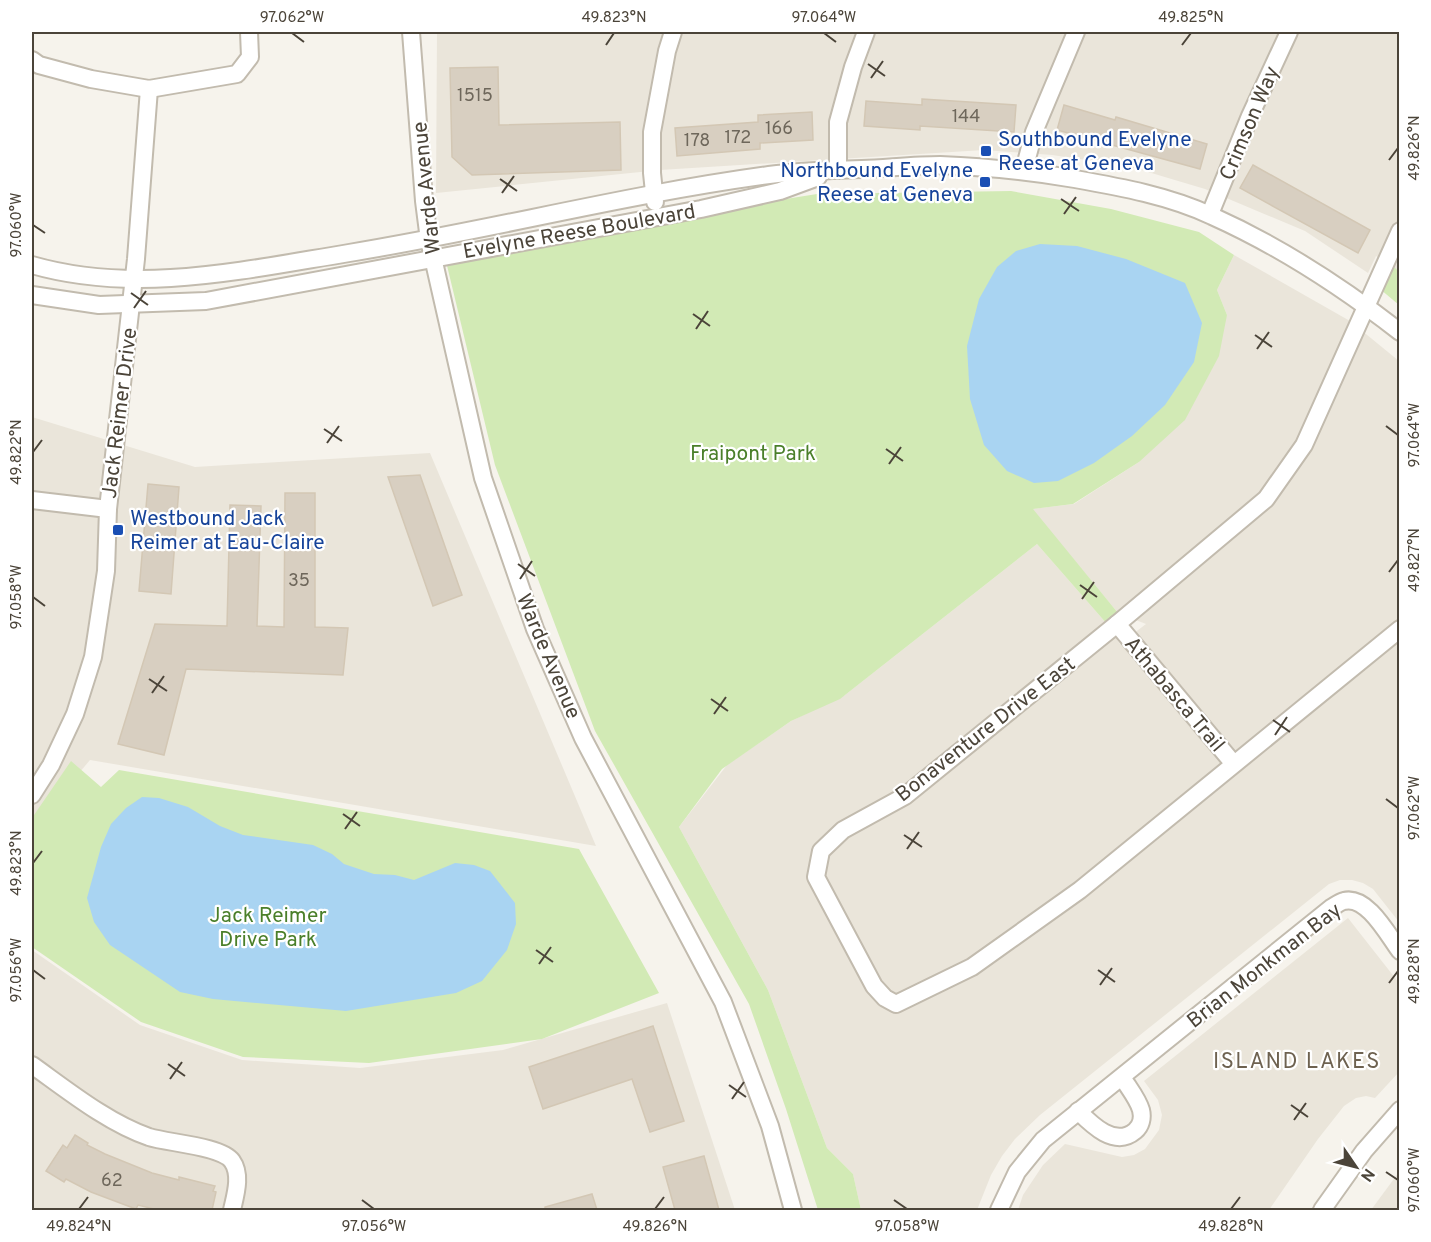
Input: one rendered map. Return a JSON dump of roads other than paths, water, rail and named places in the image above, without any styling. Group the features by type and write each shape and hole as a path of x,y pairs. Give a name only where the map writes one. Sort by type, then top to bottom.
{"street":[{"path":"32,60 39,65 91,79 149,89 237,74 250,57 249,32"},
{"name":"Warde Avenue","path":"411,32 429,240 483,478 535,630 583,738 723,1002 770,1126 793,1210"},
{"path":"657,217 652,132 667,51 673,32"},
{"path":"838,170 838,122 853,67 866,32"},
{"path":"1024,170 1034,132 1076,32"},
{"name":"Crimson Way","path":"1210,214 1250,116 1289,32"},
{"name":"Jack Reimer Drive","path":"32,795 51,765 75,714 93,657 106,571 108,509 134,280 149,89"},
{"name":"Evelyne Reese Boulevard","path":"32,265 65,273 108,279 207,276 429,240 654,193 773,175 937,165 1024,170 1131,188 1210,214 1291,257 1366,305 1400,332"},
{"name":"Evelyne Reese Boulevard","path":"32,295 99,305 206,301 657,217 780,191 838,170"},
{"name":"Bonaventure Drive East","path":"1400,231 1304,445 1266,499 1117,624 905,796 843,830 821,852 816,877 874,986 885,998 897,1004 972,968 1080,890 1400,629"},
{"path":"32,500 108,509"},
{"name":"Athabasca Trail","path":"1117,624 1233,763"},
{"name":"Brian Monkman Bay","path":"999,1210 1017,1172 1043,1140 1331,908 1343,901 1356,902 1370,910 1400,951"},
{"path":"32,1065 113,1119 149,1137 222,1153 233,1162 237,1182 232,1210"},
{"path":"1078,1111 1112,1136 1124,1138 1132,1134 1139,1128 1142,1120 1141,1108 1122,1077"},
{"path":"1322,1210 1364,1151 1400,1110"}],"water":[{"path":"1040,244 1077,246 1126,259 1185,283 1202,323 1194,362 1165,405 1132,436 1094,463 1058,481 1034,483 1007,471 984,445 970,399 967,346 979,299 997,267 1016,251"},
{"path":"142,797 159,798 188,807 220,826 243,835 313,845 332,854 344,864 374,874 395,875 414,880 455,863 474,865 490,871 515,903 516,924 507,950 482,981 456,993 346,1011 213,999 180,992 110,945 94,922 87,898 101,847 111,824 126,808"}],"place":[{"name":"Southbound Evelyne Reese at Geneva","path":"986,151"},
{"name":"Northbound Evelyne Reese at Geneva","path":"985,182"},
{"name":"Westbound Jack Reimer at Eau-Claire","path":"118,530"}],"district":[{"name":"ISLAND LAKES","path":"1297,1060"}],"park label":[{"name":"Fraipont Park","path":"753,453"},
{"name":"Jack Reimer Drive Park","path":"268,927"}]}
